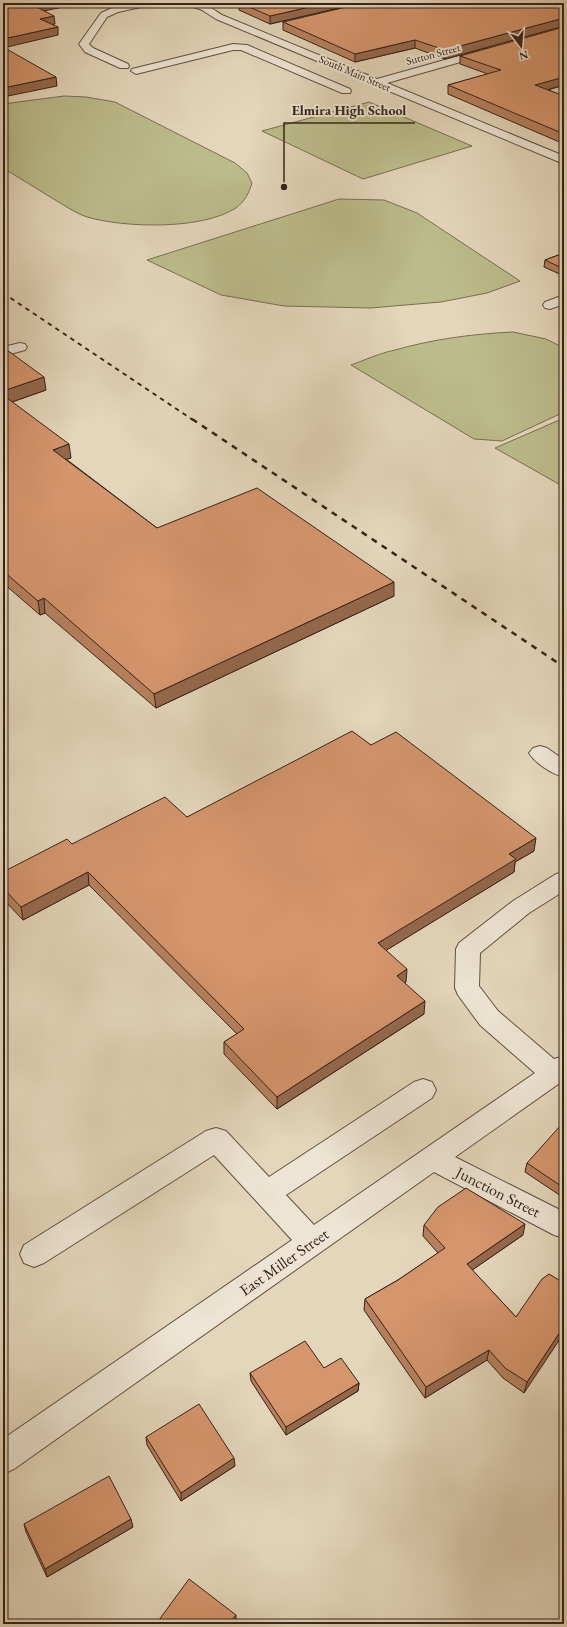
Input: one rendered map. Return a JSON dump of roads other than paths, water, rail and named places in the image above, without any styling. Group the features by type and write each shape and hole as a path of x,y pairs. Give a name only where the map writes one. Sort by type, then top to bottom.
{"street":[{"path":"124,66 89,50 84,44 104,15 115,10 147,3"},
{"name":"South Main Street","path":"191,3 205,8 219,17 564,160"},
{"path":"258,32 270,29"},
{"path":"136,71 234,47 243,47 346,91"},
{"name":"Sutton Street","path":"377,82 497,49"},
{"path":"550,304 564,299"},
{"path":"3,352 20,347"},
{"path":"540,753 564,770"},
{"path":"559,1069 489,1018 467,988 468,949 520,907 564,880"},
{"name":"East Miller Street","path":"3,1458 559,1069"},
{"path":"267,1193 423,1090"},
{"path":"34,1254 216,1139 312,1242"},
{"name":"Junction Street","path":"432,1158 564,1226"}],"railway":[{"path":"3,293 193,420"},
{"path":"192,419 564,667"}],"place":[{"name":"Elmira High School","path":"284,187"}]}
